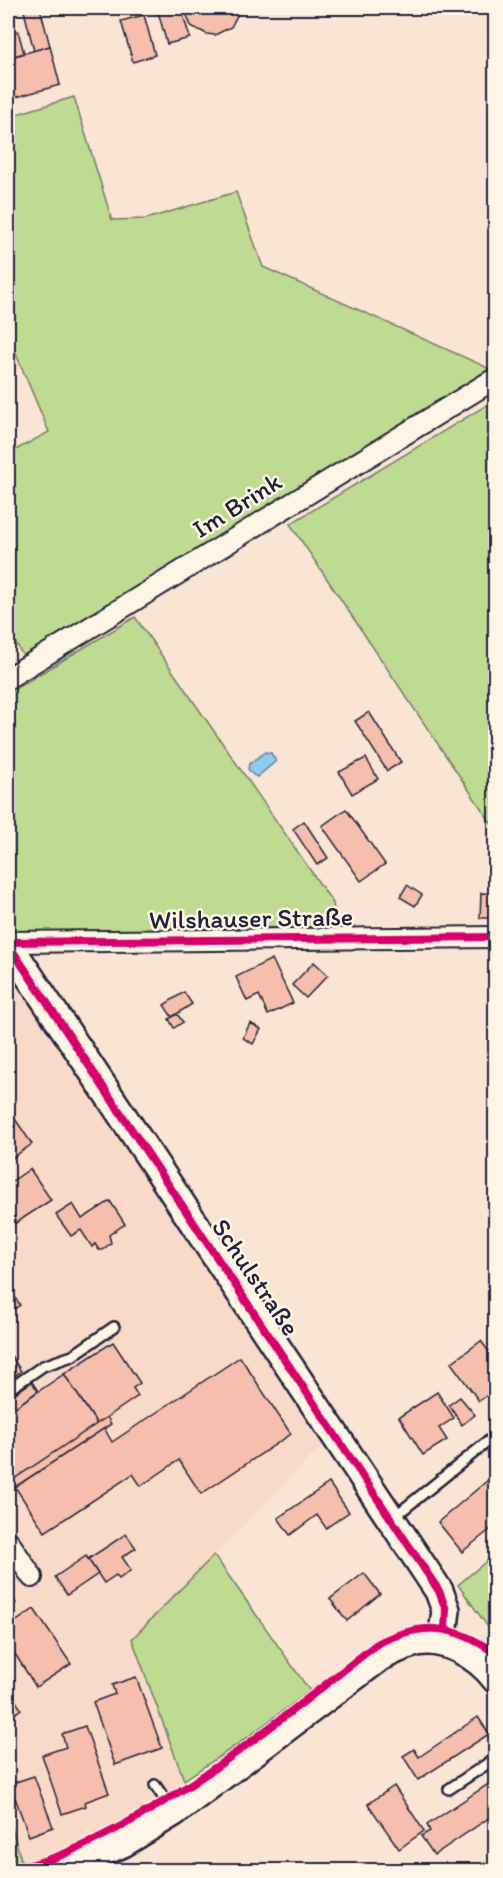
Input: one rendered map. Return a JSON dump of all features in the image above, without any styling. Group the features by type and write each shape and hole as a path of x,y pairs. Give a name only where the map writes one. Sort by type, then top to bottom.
{"street":[{"name":"Im Brink","path":"8,678 495,378"},
{"name":"Wilshauser Straße","path":"8,943 495,937"},
{"name":"Schulstraße","path":"8,943 439,1591 446,1610 442,1643"},
{"path":"8,1541 32,1577"},
{"path":"62,1870 123,1843 174,1812 380,1658 412,1642 442,1643 468,1652 487,1668 495,1679"}],"lane":[{"path":"8,1390 43,1366 72,1356 114,1327"},
{"path":"393,1519 495,1435"},
{"path":"449,1789 495,1758"},
{"path":"155,1785 174,1812"}],"shaded area":[{"path":"8,959 330,1441 308,1459 132,1639 184,1780 111,1829 65,1849 22,1863 8,1814"}],"green space":[{"path":"74,97 112,220 146,219 236,192 263,267 495,371 23,656 8,629 8,454 49,432 8,335 8,105 17,114"},
{"path":"495,400 495,829 290,524"},
{"path":"135,617 333,903 336,926 16,935 8,922 8,693"},
{"path":"495,1554 495,1637 458,1585"},
{"path":"214,1555 310,1691 260,1729 184,1780 132,1639"},
{"path":"8,1814 22,1863 8,1867"}],"water":[{"path":"265,752 271,753 276,761 257,777 248,769 249,764"}],"building":[{"path":"40,8 50,46 34,51 24,11"},
{"path":"157,8 181,8 190,38 167,44"},
{"path":"184,8 240,8 231,27 215,35 207,34 191,26"},
{"path":"144,15 155,55 133,62 121,21"},
{"path":"18,31 24,53 8,58 8,34"},
{"path":"50,46 60,85 9,99 8,58"},
{"path":"369,712 401,762 387,771 355,721"},
{"path":"366,758 378,779 352,794 339,772"},
{"path":"346,809 385,864 361,881 322,826"},
{"path":"304,821 328,858 317,865 293,829"},
{"path":"407,885 422,895 415,906 400,897"},
{"path":"481,893 496,894 496,918 480,918"},
{"path":"272,959 293,1003 268,1015 259,995 247,1001 236,977"},
{"path":"314,962 328,975 306,998 292,985"},
{"path":"184,992 192,1004 172,1017 164,1005"},
{"path":"177,1014 183,1022 174,1028 169,1019"},
{"path":"250,1023 261,1029 253,1044 243,1038"},
{"path":"11,1113 32,1144 8,1161 8,1116"},
{"path":"30,1169 51,1200 8,1228 8,1184"},
{"path":"110,1201 125,1224 109,1235 111,1243 102,1250 99,1250 95,1244 92,1247 81,1230 71,1236 56,1215 73,1204 82,1219"},
{"path":"8,1286 20,1305 8,1313"},
{"path":"481,1341 496,1361 496,1389 479,1401 451,1363"},
{"path":"113,1342 140,1383 133,1388 138,1396 97,1424 64,1374"},
{"path":"8,1351 21,1371 8,1380"},
{"path":"240,1357 291,1434 201,1494 179,1460 141,1486 133,1474 45,1532 15,1487 104,1428 112,1442"},
{"path":"64,1374 97,1424 8,1484 8,1412"},
{"path":"32,1382 38,1391 8,1412 8,1398"},
{"path":"437,1392 454,1418 439,1428 447,1440 423,1455 399,1417"},
{"path":"460,1397 475,1415 462,1425 449,1405"},
{"path":"107,1417 111,1424 15,1487 11,1481"},
{"path":"488,1480 496,1489 496,1525 462,1552 438,1522"},
{"path":"329,1483 349,1512 326,1528 317,1515 290,1535 278,1518"},
{"path":"126,1534 136,1548 122,1557 131,1570 119,1579 116,1575 104,1583 88,1559"},
{"path":"86,1556 98,1574 67,1595 55,1577"},
{"path":"364,1573 380,1594 347,1621 330,1599"},
{"path":"8,1590 16,1603 8,1608"},
{"path":"34,1609 71,1664 36,1687 8,1643 8,1627"},
{"path":"136,1677 162,1748 115,1765 93,1702 115,1694 112,1685"},
{"path":"8,1689 21,1709 8,1719"},
{"path":"478,1717 489,1734 418,1780 403,1756 414,1749 419,1757"},
{"path":"85,1726 109,1793 85,1802 86,1806 62,1814 42,1755 66,1747 62,1734"},
{"path":"34,1776 53,1827 29,1836 10,1784"},
{"path":"496,1779 496,1813 434,1855 421,1836 430,1831 427,1825"},
{"path":"394,1786 424,1831 399,1849 368,1804"}],"cycle path":[{"path":"8,942 496,937"},
{"path":"8,944 439,1591 446,1610 445,1629"},
{"path":"12,1870 64,1854 148,1811 227,1759 377,1644 409,1632 438,1629 466,1637 496,1654"}]}
